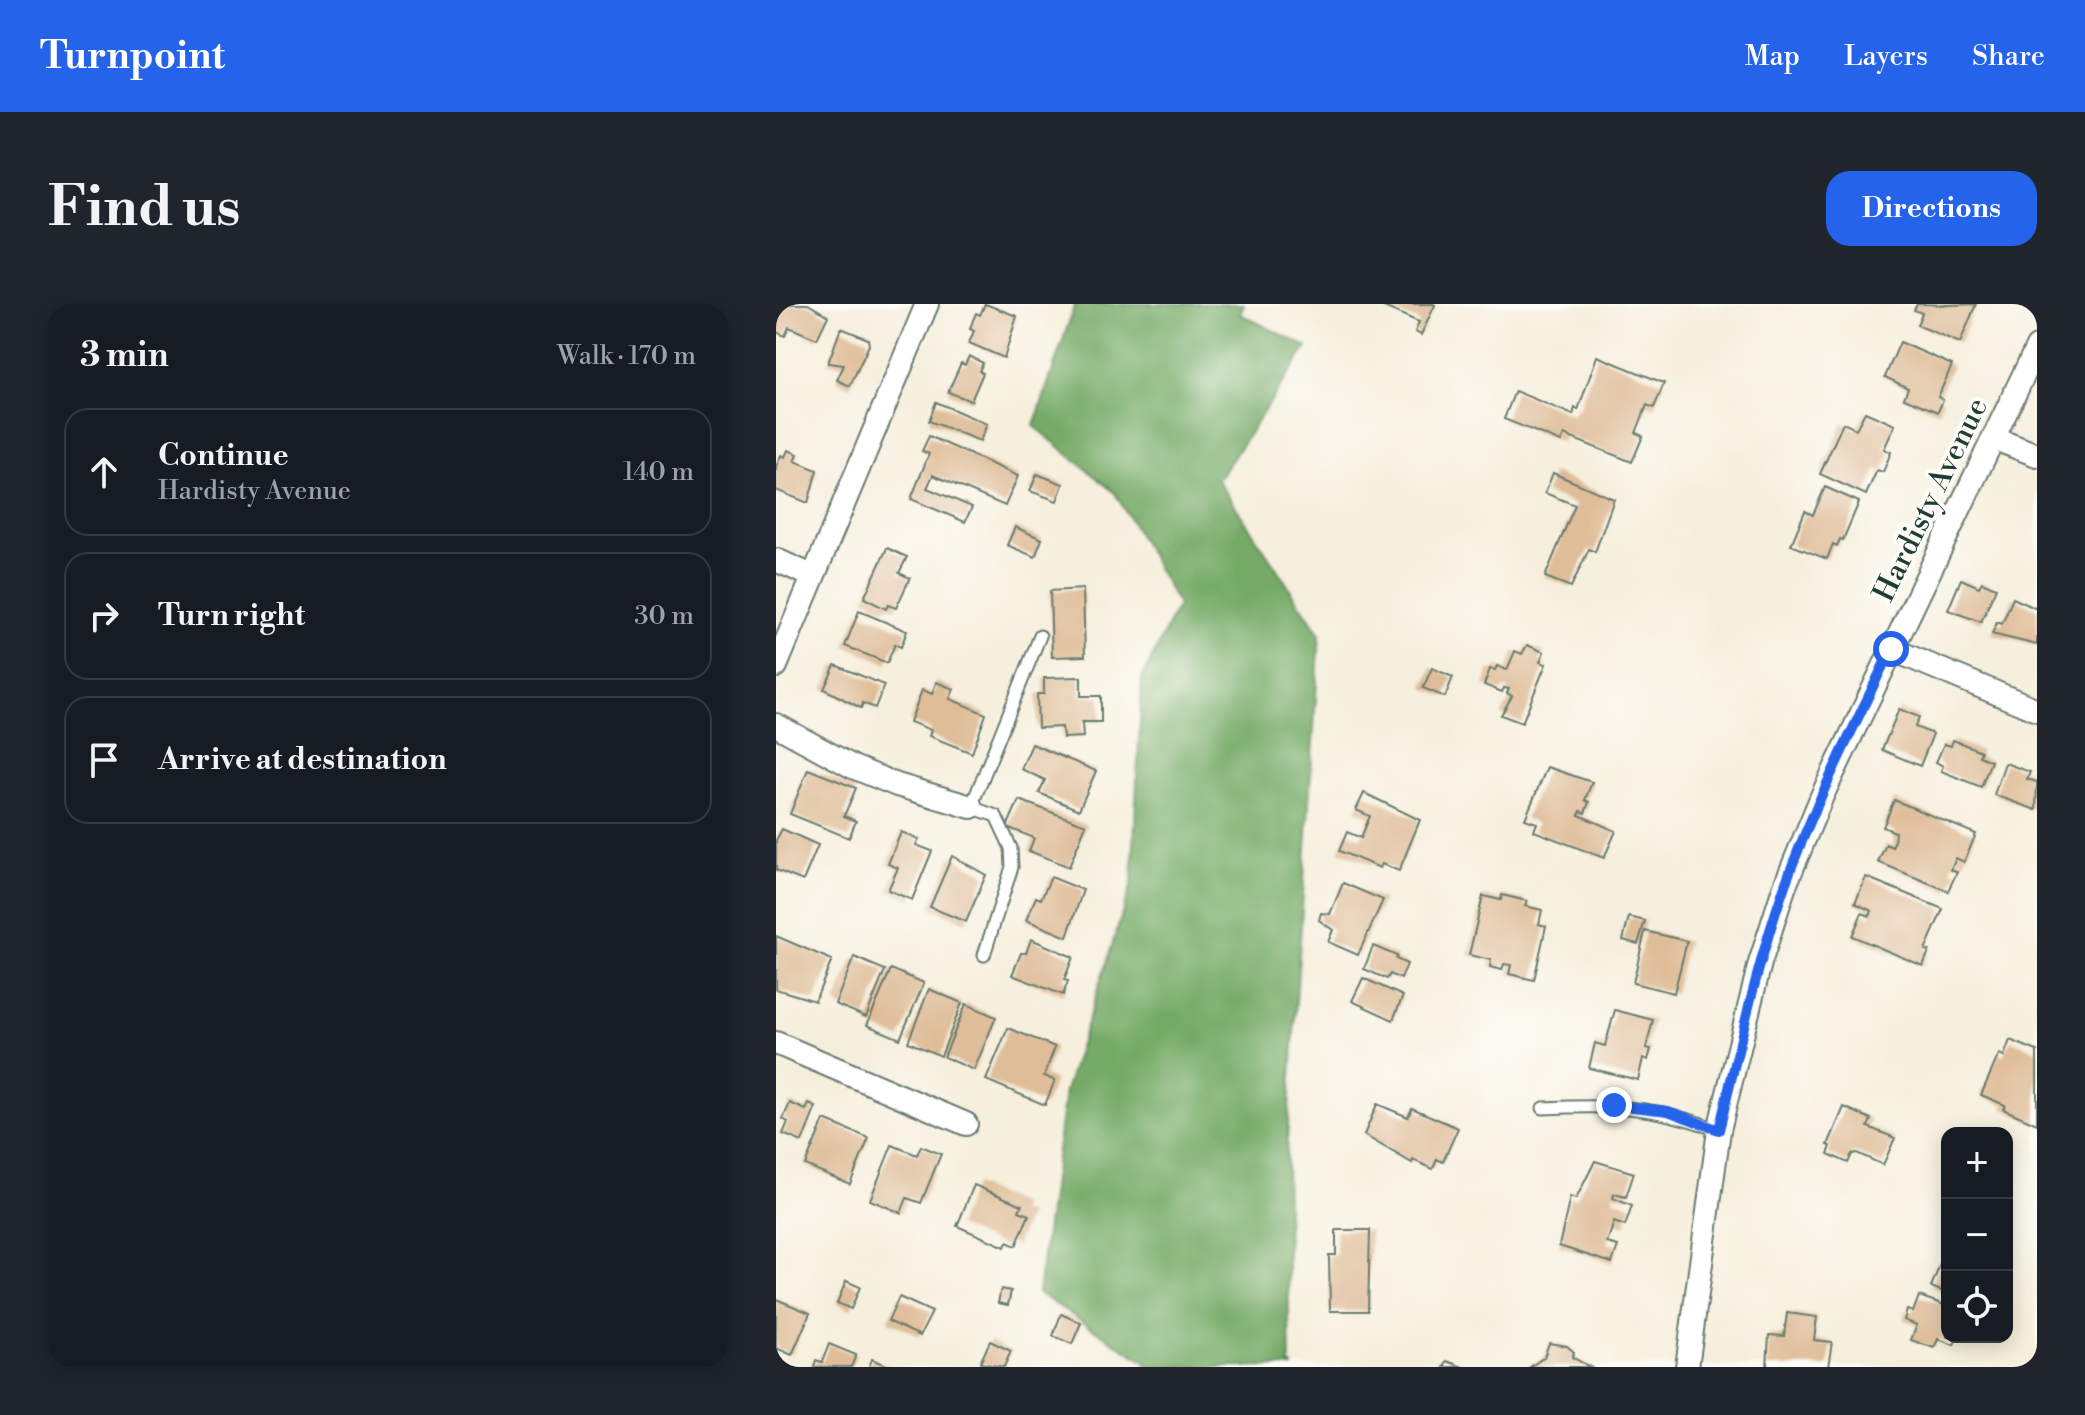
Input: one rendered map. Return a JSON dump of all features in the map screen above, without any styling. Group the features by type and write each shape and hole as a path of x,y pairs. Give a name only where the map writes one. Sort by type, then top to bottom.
{"street":[{"path":"776,666 922,306"},
{"name":"Hardisty Avenue","path":"1687,1367 1719,1130 1760,963 1784,888 1808,826 2037,347"},
{"path":"1995,439 2037,455"},
{"path":"776,560 812,576"},
{"path":"1891,649 2037,710"},
{"path":"776,725 867,773 971,807"},
{"path":"776,1043 966,1124"}],"lane":[{"path":"984,955 1007,892 1012,857 996,816 971,807 1040,636"},
{"path":"1543,1108 1614,1105 1668,1111 1719,1130"}],"green space":[{"path":"1075,304 1244,304 1240,314 1307,347 1218,480 1320,634 1286,1156 1290,1365 1294,1367 1147,1367 1145,1362 1038,1293 1065,1091 1132,883 1142,678 1178,605 1115,493 1034,426"}],"building":[{"path":"780,304 808,304 828,316 817,339 789,327 785,336 776,332"},
{"path":"985,304 1017,316 1004,358 969,343 974,331 970,329 973,320 976,313 980,315"},
{"path":"1377,304 1435,305 1421,335 1415,332 1419,322"},
{"path":"1917,304 1976,304 1960,343 1917,325 1922,313 1914,310"},
{"path":"841,328 868,339 869,345 850,386 837,380 844,365 828,363"},
{"path":"1900,342 1952,365 1938,397 1943,400 1938,412 1904,398 1908,388 1885,377"},
{"path":"969,356 983,363 979,371 983,373 971,401 948,392 961,363 965,365"},
{"path":"1597,356 1664,383 1654,408 1647,405 1636,433 1643,436 1632,462 1564,435 1561,442 1504,419 1515,391 1573,415 1575,408 1578,410"},
{"path":"936,402 987,424 980,441 929,421"},
{"path":"1865,412 1895,425 1884,449 1891,452 1883,472 1877,470 1866,495 1820,474 1843,423 1856,429"},
{"path":"929,436 1018,476 1005,506 933,475 927,488 972,507 965,522 911,499 929,454 922,451"},
{"path":"788,450 798,454 795,461 817,470 808,503 776,490 776,467 781,455 785,457"},
{"path":"1553,473 1614,499 1595,552 1589,549 1571,587 1545,577 1575,505 1545,493"},
{"path":"1037,474 1063,484 1057,501 1030,491"},
{"path":"1825,487 1859,502 1843,540 1840,539 1837,546 1833,544 1827,559 1791,545 1805,511 1813,515"},
{"path":"1015,527 1042,539 1035,557 1007,545"},
{"path":"887,548 907,557 899,573 910,578 896,608 888,605 886,609 864,598"},
{"path":"1961,579 1979,587 1982,582 1996,588 1981,622 1948,610"},
{"path":"1083,589 1085,656 1052,657 1050,591"},
{"path":"2013,598 2037,609 2037,645 1992,634 1997,622 2002,624"},
{"path":"859,611 907,631 901,647 895,644 887,663 845,646"},
{"path":"1527,645 1544,652 1540,662 1546,664 1522,723 1501,715 1512,696 1507,693 1509,689 1504,688 1502,692 1484,685 1490,669 1495,670 1497,666 1507,670 1515,651 1522,654"},
{"path":"835,665 884,685 875,708 863,703 861,708 824,689"},
{"path":"1432,668 1453,677 1445,697 1423,688"},
{"path":"1081,677 1081,696 1101,696 1101,722 1082,722 1083,737 1063,738 1062,727 1038,728 1037,694 1044,694 1044,678"},
{"path":"936,682 954,689 950,699 986,714 972,753 929,736 931,730 910,722 922,690 932,694"},
{"path":"1899,709 1919,717 1915,727 1933,734 1920,766 1882,750"},
{"path":"1953,740 1981,751 1979,756 1991,761 1981,787 1941,771 1943,766 1936,762 1944,744 1951,746"},
{"path":"1032,744 1096,771 1079,810 1039,793 1045,780 1021,769"},
{"path":"2005,763 2030,772 2027,779 2037,782 2036,810 1994,795"},
{"path":"1547,767 1592,782 1585,800 1589,802 1585,813 1581,811 1579,815 1616,831 1604,858 1534,831 1537,823 1525,819"},
{"path":"808,769 856,788 844,816 856,821 849,838 790,814"},
{"path":"1364,793 1420,820 1399,871 1382,864 1380,868 1339,851 1347,832 1361,838 1370,816 1356,810"},
{"path":"1019,800 1086,825 1069,867 1029,851 1034,838 1007,827"},
{"path":"1894,800 1976,834 1964,862 1956,858 1951,870 1957,872 1948,891 1878,862 1886,844 1892,847 1894,842 1895,832 1883,827"},
{"path":"782,829 818,845 803,881 776,870 776,840"},
{"path":"901,832 919,839 916,845 932,851 912,900 888,890 898,868 888,864"},
{"path":"952,856 986,875 966,922 930,907"},
{"path":"1051,877 1083,890 1067,937 1026,920 1036,897 1041,899"},
{"path":"1866,877 1943,909 1925,950 1929,951 1923,966 1852,936 1862,913 1870,916 1872,911 1855,903"},
{"path":"1343,883 1383,900 1358,955 1328,942 1333,930 1319,920 1321,913 1330,914"},
{"path":"1502,895 1527,901 1525,906 1542,910 1539,924 1546,926 1534,980 1509,974 1511,965 1504,964 1502,970 1490,967 1491,960 1469,955 1483,896 1501,900"},
{"path":"1629,917 1645,921 1638,944 1623,940"},
{"path":"1645,931 1687,941 1674,993 1633,983"},
{"path":"776,936 832,960 815,1001 776,989"},
{"path":"1031,939 1073,957 1064,980 1068,981 1063,995 1012,975"},
{"path":"1373,946 1407,964 1401,979 1390,974 1387,979 1364,969"},
{"path":"854,957 885,970 866,1017 835,1004"},
{"path":"891,969 924,983 900,1039 867,1025"},
{"path":"1363,978 1403,996 1393,1020 1352,1001"},
{"path":"929,989 962,1003 941,1056 908,1042"},
{"path":"966,1004 996,1017 974,1070 944,1057"},
{"path":"1615,1010 1653,1020 1646,1048 1651,1049 1648,1060 1643,1058 1638,1080 1589,1068 1595,1043 1605,1046"},
{"path":"1008,1028 1055,1047 1044,1076 1055,1080 1045,1105 986,1080"},
{"path":"2010,1040 2037,1051 2037,1124 1981,1095 1999,1054 2004,1056"},
{"path":"790,1103 806,1110 809,1104 816,1107 802,1142 783,1134 788,1122 783,1119"},
{"path":"1377,1104 1408,1117 1412,1108 1458,1128 1443,1162 1437,1159 1433,1169 1413,1160 1412,1163 1364,1135"},
{"path":"1844,1107 1871,1119 1868,1127 1895,1138 1883,1165 1857,1153 1852,1154 1848,1163 1828,1154 1831,1146 1828,1145"},
{"path":"824,1120 869,1138 850,1184 805,1165"},
{"path":"892,1145 917,1155 921,1146 941,1154 921,1203 907,1198 901,1213 870,1200"},
{"path":"1595,1161 1634,1173 1626,1197 1614,1194 1613,1198 1632,1206 1625,1226 1614,1222 1607,1243 1618,1246 1612,1263 1559,1246 1570,1197 1576,1199"},
{"path":"974,1185 1022,1205 1019,1211 1029,1215 1016,1246 1007,1242 1005,1247 957,1226"},
{"path":"1336,1230 1370,1230 1368,1311 1330,1311 1329,1255 1336,1255"},
{"path":"1941,1262 1941,1291 1931,1287"},
{"path":"846,1281 860,1287 851,1309 837,1303"},
{"path":"1001,1289 1011,1291 1008,1305 998,1303"},
{"path":"1919,1296 1941,1304 1941,1340 1938,1339 1934,1348 1911,1340 1917,1325 1904,1320 1907,1310 1913,1312"},
{"path":"899,1297 932,1312 920,1336 888,1321"},
{"path":"776,1299 810,1313 792,1355 776,1348"},
{"path":"1787,1313 1817,1317 1814,1340 1832,1342 1828,1367 1767,1367 1769,1335 1784,1336"},
{"path":"1061,1314 1081,1323 1072,1344 1053,1336"},
{"path":"990,1341 1011,1351 1004,1367 980,1363"},
{"path":"1549,1343 1567,1346 1574,1352 1572,1357 1590,1367 1530,1367 1544,1357"},
{"path":"829,1344 856,1355 851,1367 814,1367 816,1360 822,1362"},
{"path":"872,1359 890,1367 869,1367"},
{"path":"1447,1361 1463,1367 1444,1367"}],"route":[{"path":"1614,1105 1668,1111 1719,1130 1760,963 1784,888 1808,826 1891,649"}]}
